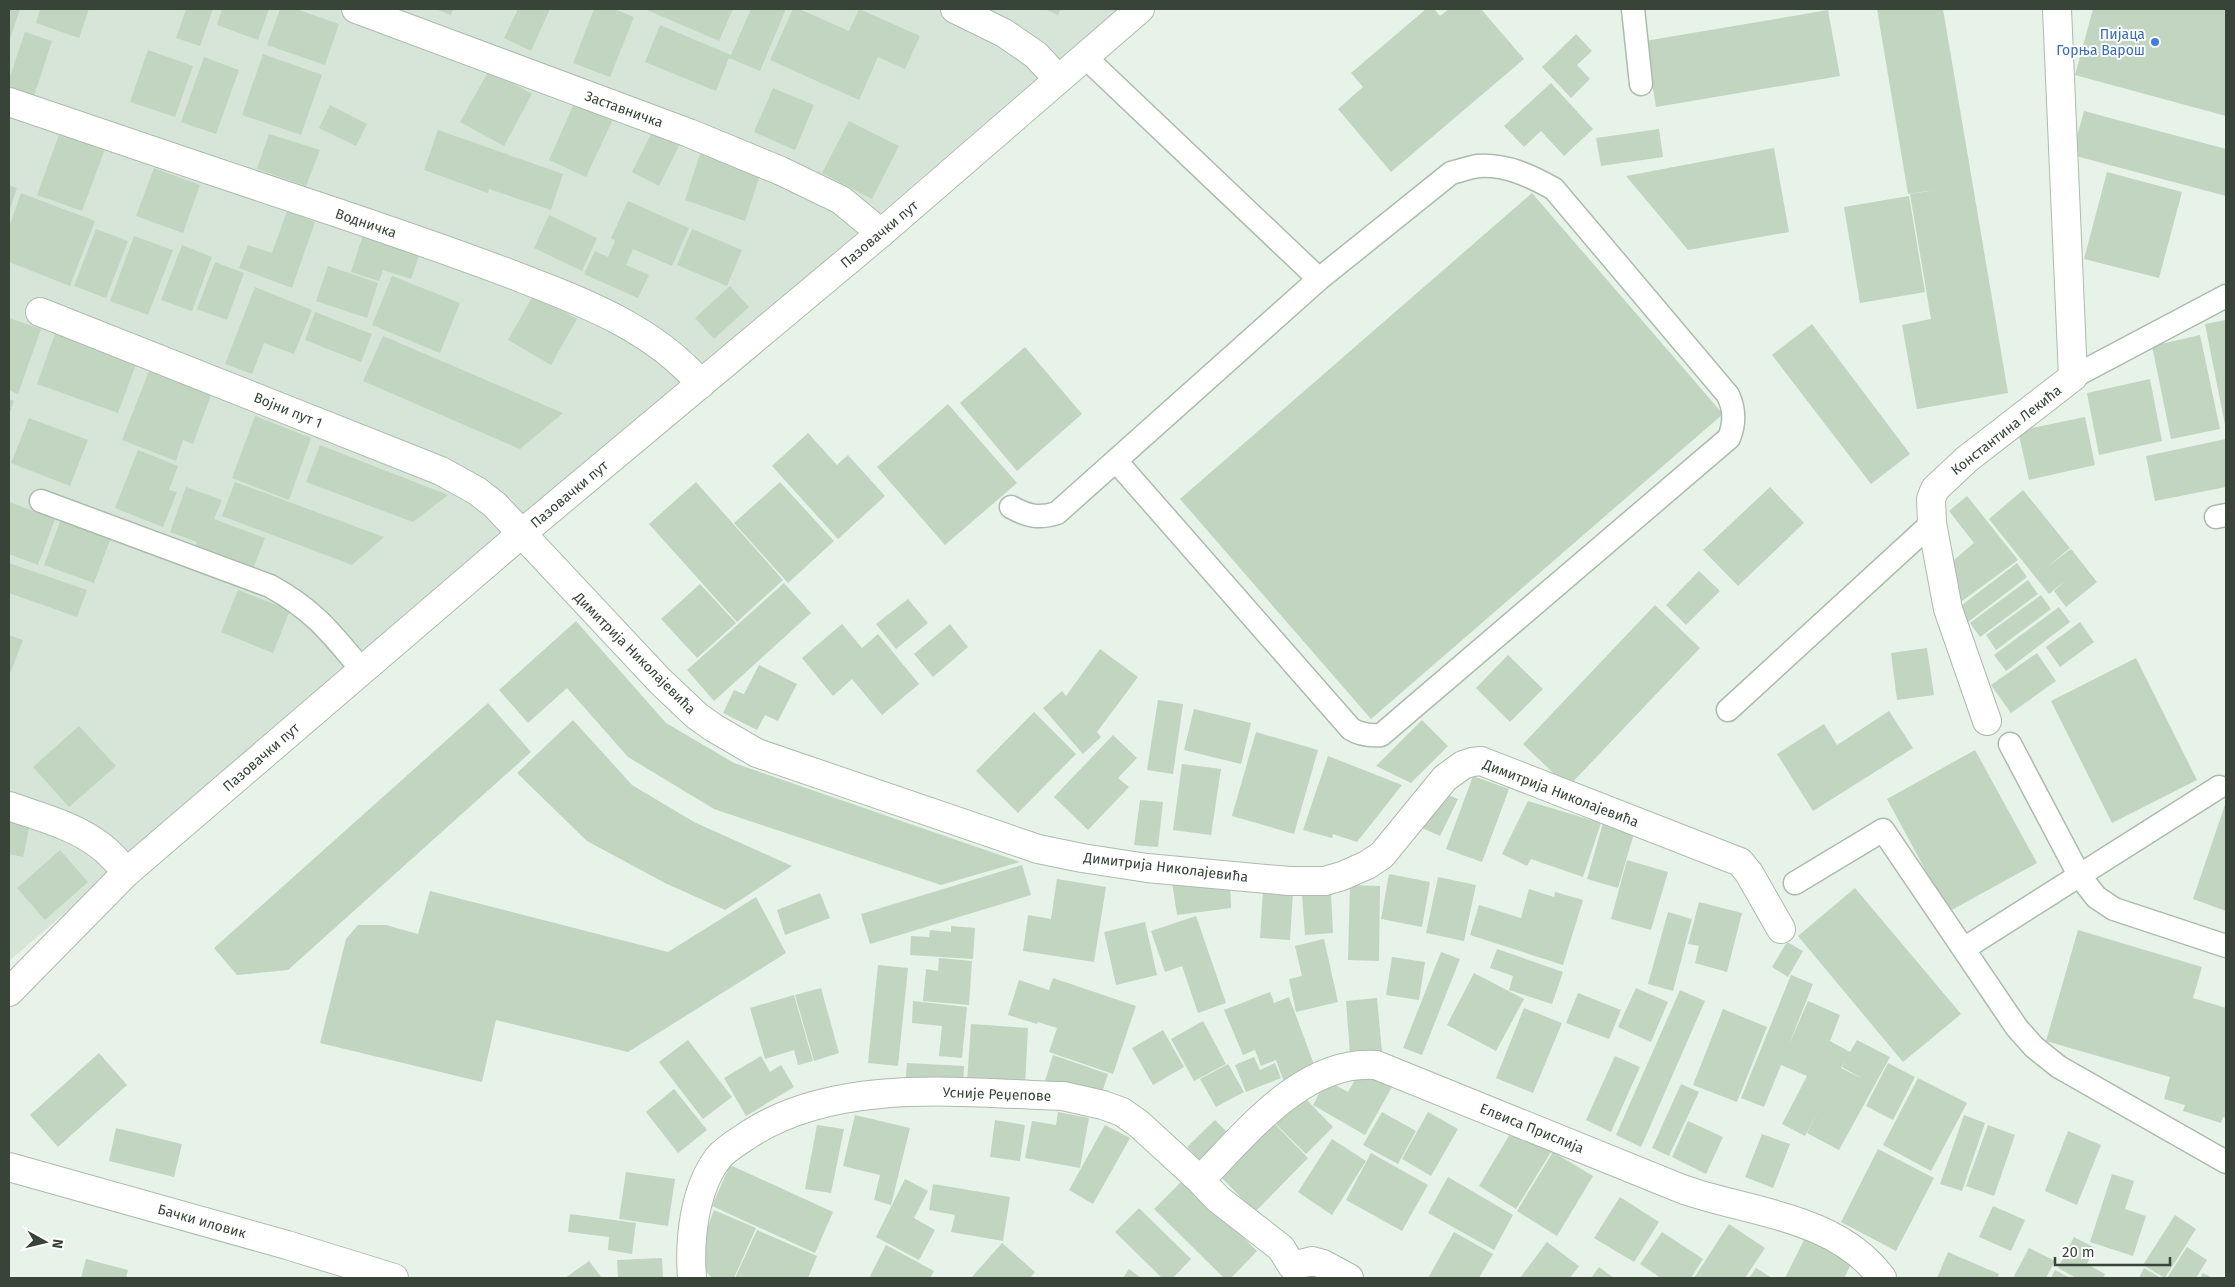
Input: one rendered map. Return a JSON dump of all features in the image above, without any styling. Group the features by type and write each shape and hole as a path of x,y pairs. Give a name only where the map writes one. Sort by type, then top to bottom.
{"street":[{"name":"Заставничка","path":"356,9 689,133 781,171 841,200 881,233"},
{"path":"955,9 1004,33 1036,55 1058,79"},
{"name":"Пазовачки пут","path":"9,992 126,872 521,534 881,233 1140,9"},
{"name":"Константина Лекића","path":"1987,721 1948,609 1932,523 1931,499 1935,489 1967,458 2074,377 2057,9"},
{"name":"Водничка","path":"9,102 471,258 576,299 628,324 653,341 684,363 701,384"},
{"name":"Војни пут 1","path":"40,312 441,471 478,490 495,505 521,534"},
{"name":"Димитрија Николајевића","path":"521,534 660,681 697,716 726,736 757,753 1038,848 1082,858 1147,868 1289,881 1325,880 1342,876 1367,865 1382,855 1445,778 1463,765 1481,761 1740,862 1749,873 1781,929"},
{"path":"9,806 64,826 84,836 101,846 126,872"},
{"name":"Елвиса Прислија","path":"1200,1180 1271,1108 1295,1090 1338,1068 1376,1066 1682,1189 1818,1228 1847,1245 1870,1262 1882,1278"},
{"name":"Усније Реџепове","path":"692,1278 693,1232 698,1206 705,1179 719,1156 762,1126 802,1110 841,1098 923,1092 1063,1096 1083,1099 1122,1112 1139,1124 1218,1199 1281,1248 1284,1272 1312,1261 1323,1264 1349,1278"},
{"name":"Бачки иловик","path":"9,1167 268,1240 394,1278"}],"lane":[{"path":"1632,9 1641,84"},
{"path":"1084,56 1319,279"},
{"path":"1011,508 1035,517 1057,514 1116,461 1319,279 1451,173 1478,166 1501,168 1528,174 1554,189 1728,394 1733,405 1734,427 1729,438 1382,735 1373,736 1358,733 1351,729 1116,461"},
{"path":"2074,377 2226,296"},
{"path":"41,501 270,586 290,597 321,620 362,670"},
{"path":"1728,710 1932,523"},
{"path":"2010,744 2078,875 2096,897 2114,909 2226,946"},
{"path":"1965,948 2219,787"},
{"path":"1795,884 1883,830 1965,948 2017,1028 2034,1047 2059,1067 2226,1162"}],"shaded area":[{"path":"9,9 1118,9 9,961"}],"building":[{"path":"9,9 20,9 9,42"},
{"path":"40,9 89,9 79,38 36,23"},
{"path":"186,9 213,9 200,46 176,38"},
{"path":"222,9 269,9 258,40 217,25"},
{"path":"280,9 296,9 339,24 325,65 267,45"},
{"path":"435,9 453,9 451,15"},
{"path":"518,9 550,9 531,51 504,38"},
{"path":"594,9 614,9 634,17 610,77 573,63"},
{"path":"647,9 733,9 719,41"},
{"path":"751,9 786,9 760,71 729,58 716,91 645,62 660,25 731,55"},
{"path":"793,9 799,9 849,31 859,9 920,36 905,69 878,57 859,100 770,60"},
{"path":"1044,9 1061,9 1058,15"},
{"path":"1426,9 1434,9 1440,16 1449,9 1481,9 1524,59 1391,172 1338,109 1363,87 1351,73"},
{"path":"1877,9 1943,9 2008,393 1917,409 1902,325 1931,319 1910,194 1942,189 1908,194"},
{"name":"Пијаца Горња Варош","path":"2093,9 2226,9 2226,116 2075,75"},
{"path":"1828,10 1840,76 1656,107 1645,41"},
{"path":"25,32 52,41 34,96 9,87 9,79"},
{"path":"1576,34 1592,51 1577,65 1590,79 1571,98 1542,67"},
{"path":"148,50 193,66 175,117 130,102"},
{"path":"263,54 322,75 301,135 242,115"},
{"path":"204,57 239,70 216,134 181,122"},
{"path":"489,70 532,94 504,146 460,122"},
{"path":"1551,83 1593,129 1564,156 1541,131 1524,147 1504,126"},
{"path":"773,88 814,105 795,150 754,132"},
{"path":"577,97 615,115 586,177 549,160"},
{"path":"330,105 367,124 356,146 319,128"},
{"path":"2084,111 2226,149 2226,196 2072,155"},
{"path":"849,121 899,146 872,199 822,173"},
{"path":"1659,129 1663,157 1601,166 1596,138"},
{"path":"438,130 563,174 551,210 489,189 488,193 424,170"},
{"path":"60,132 105,149 82,211 37,195"},
{"path":"652,132 679,146 659,186 632,172"},
{"path":"269,134 320,150 306,186 257,169"},
{"path":"1774,148 1789,232 1688,250 1626,176"},
{"path":"700,154 760,175 745,221 685,200"},
{"path":"154,168 200,185 183,233 136,216"},
{"path":"2107,172 2182,192 2159,278 2084,259"},
{"path":"9,185 17,188 9,212"},
{"path":"21,193 95,221 70,286 9,262 9,227"},
{"path":"1532,193 1723,414 1371,719 1180,499"},
{"path":"1909,196 1925,292 1860,303 1844,207"},
{"path":"628,201 689,228 672,266 633,249 626,265 649,275 638,298 584,274 595,251 608,257 615,241 611,238"},
{"path":"287,211 315,222 292,288 239,268 248,245 272,253"},
{"path":"549,215 597,238 582,271 534,248"},
{"path":"96,229 128,241 106,298 74,286"},
{"path":"365,229 422,247 411,279 383,270 379,281 351,272"},
{"path":"692,229 742,250 727,286 677,265"},
{"path":"134,236 173,250 148,315 110,301"},
{"path":"182,245 212,257 192,311 161,300"},
{"path":"215,262 244,273 227,320 197,309"},
{"path":"328,266 378,283 367,318 316,301"},
{"path":"392,276 460,303 440,353 372,325"},
{"path":"730,286 749,307 714,339 695,318"},
{"path":"255,287 312,310 294,354 264,343 252,374 225,364"},
{"path":"534,294 577,319 551,365 508,340"},
{"path":"315,312 372,334 361,362 305,340"},
{"path":"9,318 41,329 18,394 9,390"},
{"path":"2226,320 2226,425 2225,425 2205,324"},
{"path":"1812,324 1910,454 1871,484 1772,355"},
{"path":"55,334 136,364 118,413 37,384"},
{"path":"2200,335 2220,429 2171,439 2152,346"},
{"path":"383,336 563,413 520,449 363,381"},
{"path":"1025,347 1082,414 1017,471 960,403"},
{"path":"149,371 211,395 193,444 183,440 176,461 122,440"},
{"path":"2150,379 2162,441 2099,455 2087,393"},
{"path":"9,399 14,401 9,415"},
{"path":"948,404 1017,483 945,545 877,467"},
{"path":"255,416 311,438 289,500 232,478"},
{"path":"2085,417 2095,465 2029,480 2018,431"},
{"path":"29,418 88,440 70,486 11,463"},
{"path":"808,433 837,465 848,455 885,496 838,539 772,466"},
{"path":"2226,439 2226,487 2155,501 2146,456"},
{"path":"320,445 448,495 413,522 306,482"},
{"path":"138,450 178,466 169,490 177,492 163,527 115,508"},
{"path":"235,482 384,537 352,565 222,516"},
{"path":"696,482 783,580 737,622 649,524"},
{"path":"780,482 834,541 788,583 734,523"},
{"path":"186,487 222,500 214,519 265,538 251,574 193,553 197,542 170,532"},
{"path":"1770,487 1804,523 1738,586 1703,550"},
{"path":"2023,490 2070,548 2047,567 2071,549 2097,582 2066,607 2054,591 2066,580 2049,594 1989,519"},
{"path":"1967,496 2018,560 1954,607 1948,565 1974,543 1949,511"},
{"path":"9,502 55,519 38,565 9,554"},
{"path":"61,519 111,538 94,583 44,565"},
{"path":"9,563 87,590 77,617 9,593"},
{"path":"2017,563 2027,577 1968,622 1958,608"},
{"path":"1699,571 1720,591 1686,625 1666,605"},
{"path":"2028,580 2038,594 1980,637 1970,623"},
{"path":"784,583 811,613 714,701 687,670"},
{"path":"700,584 736,623 697,658 661,619"},
{"path":"238,590 290,610 273,653 221,632"},
{"path":"2041,595 2051,609 1996,650 1986,635"},
{"path":"908,599 928,623 896,649 876,624"},
{"path":"1655,605 1700,648 1568,787 1523,744"},
{"path":"2059,607 2070,622 2006,671 1994,655"},
{"path":"576,621 666,723 734,763 1020,862 941,885 714,809 628,757 567,688 528,723 499,690"},
{"path":"2080,622 2094,642 2060,667 2046,647"},
{"path":"842,624 862,648 878,634 919,684 882,715 852,679 833,696 802,658"},
{"path":"950,624 968,647 933,677 914,654"},
{"path":"9,635 23,640 9,676"},
{"path":"1927,648 1934,695 1897,700 1891,653"},
{"path":"1100,649 1138,677 1097,732 1101,737 1083,754 1043,708 1062,691 1066,696"},
{"path":"2037,653 2056,681 2011,713 1991,685"},
{"path":"1508,655 1543,689 1510,722 1476,688"},
{"path":"2136,658 2197,780 2112,823 2051,701"},
{"path":"759,665 797,684 778,721 765,715 757,730 723,713 734,690 744,694"},
{"path":"1158,700 1183,704 1173,774 1147,770"},
{"path":"488,703 531,752 288,970 237,975 214,948"},
{"path":"1194,709 1251,723 1241,764 1184,750"},
{"path":"1889,711 1913,748 1813,811 1777,754 1824,724 1837,745"},
{"path":"1034,712 1076,754 1018,813 976,771"},
{"path":"573,720 632,785 694,822 792,866 725,910 665,883 587,841 517,773"},
{"path":"1422,720 1448,746 1411,783 1376,766"},
{"path":"79,726 116,766 69,807 33,767"},
{"path":"1256,732 1318,750 1294,834 1232,816"},
{"path":"1113,735 1137,758 1118,778 1129,787 1088,830 1054,797"},
{"path":"1975,750 2037,863 1948,912 1887,799"},
{"path":"1328,756 1402,785 1357,842 1333,834 1332,838 1303,830"},
{"path":"1182,764 1221,769 1211,835 1173,830"},
{"path":"1473,776 1509,789 1482,862 1446,849"},
{"path":"1439,791 1458,799 1440,836 1422,828"},
{"path":"1140,800 1163,802 1158,847 1134,845"},
{"path":"1528,801 1601,823 1583,877 1531,859 1527,866 1502,854"},
{"path":"2226,802 2226,911 2193,899"},
{"path":"9,820 30,824 23,857 9,854"},
{"path":"1603,823 1634,833 1618,888 1587,879"},
{"path":"60,850 88,882 45,920 17,888"},
{"path":"1627,860 1668,872 1651,930 1611,919"},
{"path":"1022,865 1031,895 870,944 861,914"},
{"path":"1389,874 1430,882 1422,927 1381,919"},
{"path":"1438,877 1476,885 1464,941 1426,933"},
{"path":"1057,879 1106,887 1094,962 1023,951 1028,915 1051,919"},
{"path":"1172,882 1230,883 1231,908 1177,915"},
{"path":"1350,885 1380,886 1379,961 1348,960"},
{"path":"1855,888 1961,1014 1903,1062 1798,936"},
{"path":"1529,889 1554,897 1555,892 1583,900 1563,965 1470,935 1479,905 1521,918"},
{"path":"1263,890 1293,892 1290,940 1260,938"},
{"path":"430,891 668,952 756,897 786,953 628,1052 496,1020 482,1082 320,1043 346,939 358,925 386,925 418,934"},
{"path":"1331,892 1333,933 1305,935 1302,894"},
{"path":"820,893 830,918 785,935 777,910"},
{"path":"1699,902 1742,913 1727,972 1695,963 1699,946 1688,944"},
{"path":"1668,912 1692,919 1673,991 1648,984"},
{"path":"1196,916 1226,1003 1198,1013 1182,966 1165,972 1151,931"},
{"path":"1145,922 1157,975 1116,985 1104,932"},
{"path":"951,926 975,928 973,959 910,955 911,936 929,937 930,930 951,932"},
{"path":"2078,930 2202,967 2193,998 2226,1008 2226,1118 2223,1117 2221,1123 2183,1111 2185,1105 2164,1099 2170,1077 2046,1041"},
{"path":"1324,939 1338,1002 1296,1012 1289,979 1302,976 1295,946"},
{"path":"1787,942 1803,951 1788,977 1772,967"},
{"path":"1497,949 1563,972 1552,1004 1509,990 1513,976 1490,968"},
{"path":"1441,952 1460,959 1422,1055 1403,1048"},
{"path":"1392,957 1425,962 1419,1000 1386,995"},
{"path":"939,958 972,961 969,1005 923,1001 926,969 938,971"},
{"path":"878,965 908,968 898,1066 868,1063"},
{"path":"1474,973 1524,999 1496,1051 1447,1025"},
{"path":"1791,975 1813,984 1788,1047 1808,1001 1840,1015 1830,1041 1850,1052 1857,1040 1890,1057 1839,1150 1807,1133 1820,1107 1805,1136 1782,1124 1807,1076 1781,1065 1764,1107 1741,1098","holes":["1846,1058 1842,1067 1863,1079 1841,1068"]},
{"path":"1053,978 1136,1006 1113,1074 1049,1052 1057,1028 1008,1015 1019,980 1049,990"},
{"path":"821,988 839,1053 814,1061 795,995"},
{"path":"1636,988 1668,1002 1651,1042 1618,1027"},
{"path":"1680,990 1705,1001 1641,1147 1616,1135"},
{"path":"1270,992 1274,1003 1289,997 1316,1070 1284,1082 1276,1060 1261,1066 1255,1050 1243,1055 1224,1010"},
{"path":"1578,993 1621,1010 1609,1039 1566,1023"},
{"path":"794,995 813,1061 798,1065 794,1050 765,1059 750,1008"},
{"path":"1377,998 1382,1052 1350,1054 1346,1001"},
{"path":"913,1001 967,1007 962,1058 939,1056 942,1026 912,1023"},
{"path":"1524,1008 1562,1023 1533,1093 1496,1078"},
{"path":"1723,1009 1767,1027 1737,1102 1693,1085"},
{"path":"1203,1021 1226,1064 1194,1081 1171,1039"},
{"path":"971,1024 1028,1028 1025,1086 967,1082"},
{"path":"1163,1030 1184,1067 1153,1085 1132,1048"},
{"path":"688,1040 732,1097 703,1119 659,1062"},
{"path":"99,1053 127,1085 58,1147 30,1115"},
{"path":"1053,1055 1108,1074 1100,1099 1045,1081"},
{"path":"761,1056 770,1072 781,1065 794,1087 746,1116 724,1078"},
{"path":"1615,1056 1640,1067 1611,1132 1586,1120"},
{"path":"1254,1057 1260,1070 1275,1063 1281,1078 1246,1092 1235,1065"},
{"path":"907,1063 964,1066 963,1088 905,1086"},
{"path":"1888,1063 1915,1077 1893,1120 1866,1106"},
{"path":"1228,1064 1244,1092 1216,1107 1200,1079"},
{"path":"1361,1069 1392,1087 1365,1135 1313,1105 1326,1080 1348,1092"},
{"path":"1918,1078 1967,1103 1931,1171 1883,1145"},
{"path":"1681,1084 1699,1092 1669,1156 1652,1148"},
{"path":"674,1089 707,1130 678,1153 646,1112"},
{"path":"1304,1097 1333,1127 1306,1154 1276,1124"},
{"path":"1058,1112 1089,1118 1080,1168 1025,1158 1032,1121 1056,1125"},
{"path":"1382,1112 1416,1131 1398,1164 1363,1145"},
{"path":"1428,1112 1458,1129 1431,1176 1402,1159"},
{"path":"855,1115 910,1128 891,1205 874,1200 880,1175 843,1166"},
{"path":"1964,1115 1985,1123 1962,1191 1940,1184"},
{"path":"995,1120 1025,1125 1020,1161 990,1157"},
{"path":"1215,1120 1234,1139 1206,1167 1187,1147"},
{"path":"1688,1121 1723,1137 1706,1174 1672,1157"},
{"path":"1274,1123 1308,1158 1255,1212 1221,1177"},
{"path":"817,1125 844,1129 831,1193 805,1189"},
{"path":"1105,1125 1130,1138 1093,1204 1069,1190"},
{"path":"1988,1125 2015,1135 1994,1196 1966,1186"},
{"path":"116,1128 182,1144 174,1177 109,1161"},
{"path":"1513,1129 1551,1152 1516,1209 1479,1186"},
{"path":"2068,1131 2101,1145 2077,1205 2045,1191"},
{"path":"1762,1134 1790,1144 1773,1188 1745,1177"},
{"path":"1332,1139 1366,1161 1332,1215 1298,1192"},
{"path":"1878,1149 1934,1178 1896,1251 1841,1222"},
{"path":"1553,1152 1593,1176 1557,1236 1517,1211"},
{"path":"1371,1153 1428,1185 1402,1231 1346,1200"},
{"path":"730,1165 833,1212 815,1253 712,1206"},
{"path":"626,1172 675,1179 668,1226 619,1219"},
{"path":"2112,1174 2134,1181 2125,1209 2146,1216 2133,1256 2090,1242"},
{"path":"1448,1177 1513,1215 1494,1250 1428,1213"},
{"path":"905,1179 928,1191 914,1218 935,1230 919,1260 876,1237"},
{"path":"1184,1179 1257,1251 1231,1278 1224,1278 1154,1209"},
{"path":"933,1184 1010,1197 1003,1241 951,1232 955,1215 929,1210"},
{"path":"1620,1197 1659,1222 1634,1262 1594,1238"},
{"path":"1993,1206 2025,1220 2011,1251 1979,1237"},
{"path":"1139,1208 1191,1259 1173,1278 1162,1278 1115,1232"},
{"path":"714,1210 756,1228 734,1278 712,1278 696,1260"},
{"path":"570,1214 636,1223 632,1254 608,1250 609,1237 568,1232"},
{"path":"2175,1215 2196,1229 2165,1278 2143,1265"},
{"path":"1729,1224 1765,1248 1745,1278 1694,1278"},
{"path":"757,1230 817,1256 808,1278 735,1278"},
{"path":"1809,1230 1856,1255 1844,1278 1785,1278"},
{"path":"1454,1232 1493,1254 1479,1278 1428,1278"},
{"path":"1662,1232 1703,1259 1691,1278 1661,1278 1640,1264"},
{"path":"2074,1237 2095,1248 2087,1264 2105,1274 2103,1278 2076,1278 2058,1268"},
{"path":"1547,1242 1579,1266 1570,1278 1520,1278"},
{"path":"1002,1243 1035,1272 1030,1278 971,1278"},
{"path":"886,1245 934,1271 930,1278 869,1278"},
{"path":"2187,1247 2207,1260 2196,1278 2167,1278"},
{"path":"2029,1248 2055,1261 2046,1278 2013,1278"},
{"path":"1948,1252 1999,1274 1997,1278 1937,1278"},
{"path":"662,1258 663,1278 618,1278 617,1260"},
{"path":"86,1259 128,1270 126,1278 81,1278"},
{"path":"589,1261 602,1278 565,1278"},
{"path":"1599,1267 1614,1278 1591,1278"},
{"path":"1756,1268 1772,1278 1749,1278"},
{"path":"2144,1268 2161,1278 2139,1278"},
{"path":"1129,1269 1141,1278 1123,1278"},
{"path":"2055,1270 2070,1278 2051,1278"},
{"path":"2203,1273 2212,1278 2200,1278"}],"place":[{"name":"Пијаца Горња Варош","path":"2155,42"}]}
